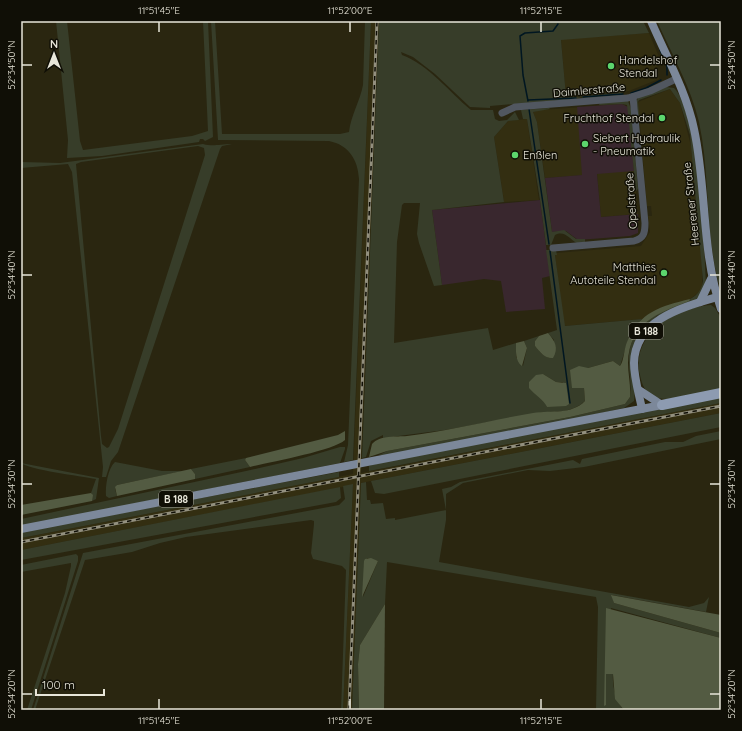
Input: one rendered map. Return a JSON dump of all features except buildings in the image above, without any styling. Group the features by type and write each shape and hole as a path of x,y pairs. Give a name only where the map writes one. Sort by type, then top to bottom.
{"highway":[{"name":"B 188","path":"662,405 721,393"}],"main road":[{"name":"Heerener Straße","path":"651,21 689,112 695,136 711,278 721,309"},
{"path":"700,302 708,289 708,282 711,278"},
{"name":"B 188","path":"642,409 635,373 635,358 643,335 661,318 700,302 717,297"},
{"path":"639,390 662,405"},
{"name":"B 188","path":"21,529 662,405"}],"street":[{"name":"Daimlerstraße","path":"502,113 515,107 633,97 676,79"},
{"name":"Opelstraße","path":"553,248 634,241 640,240 644,235 645,223 633,97"}],"shaded area":[{"path":"371,21 379,21 361,473 721,403 721,413 361,483 352,710 343,710 353,485 21,550 21,538 353,474"},
{"name":"Handelshof Stendal","path":"649,33 662,64 655,68 659,79 629,91 566,97 561,39"},
{"path":"670,89 680,103 691,146 702,264 702,289 690,299 658,309 642,319 564,326 555,255 556,253 641,246 650,232 648,216 652,216 651,206 647,206 638,102"},
{"name":"Siebert Hydraulik - Pneumatik","path":"622,104 628,107 638,214 601,217 597,174 545,178 537,122 533,112 541,110"},
{"path":"622,104 628,107 634,171 597,174 601,217 638,214 638,233 630,236 578,240 566,231 552,232 545,178 582,175 577,107"},
{"name":"Enßlen","path":"527,119 539,200 504,202 494,137 508,121"},
{"path":"540,200 550,276 542,278 545,309 506,312 501,281 484,279 442,285 432,210"}],"green space":[{"path":"56,21 67,21 80,141 83,150 192,136 208,131 203,21 208,21 213,137 205,141 200,139 199,142 102,156 67,158 68,140"},
{"path":"211,21 215,21 222,134 340,134 349,132 362,91 365,21 371,21 353,460 344,462 348,445 359,179 357,166 351,154 347,150 336,143 329,141 218,140"},
{"path":"379,21 643,21 649,33 561,40 566,96 575,97 623,92 622,96 583,99 582,97 576,99 490,106 490,108 470,107 435,74 413,57 401,52 402,55 412,59 430,72 471,110 493,110 495,119 499,121 507,120 515,112 519,120 508,121 494,137 504,202 432,210 442,285 434,286 419,243 417,234 420,203 404,203 402,205 397,242 394,343 488,328 493,350 516,343 516,357 523,366 527,348 524,341 539,336 535,341 535,346 542,354 549,358 554,340 548,333 557,330 546,250 556,250 557,255 555,255 565,326 642,319 630,335 620,366 613,361 588,368 584,388 585,401 576,407 566,411 544,412 445,430 383,438 383,435 371,441 366,457 362,458","holes":["543,374 556,382 563,382 547,407 545,402"]},
{"path":"657,21 721,21 721,291 712,250 703,143 699,122 686,83"},
{"path":"666,87 674,88 682,102 689,123 695,150 702,211 706,284 701,296 692,302 657,316 640,333 634,401 624,408 573,419 386,455 379,455 387,451 570,417 625,404 630,397 629,354 630,346 635,335 645,323 661,311 693,298 701,288 703,281 690,135 680,103 670,89 639,100 640,122 638,122 637,100 639,97"},
{"path":"628,101 631,109 638,189 636,191 627,105 599,105 600,103"},
{"path":"550,109 533,112 537,122 552,232 564,230 576,239 585,239 585,242 577,243 564,234 558,234 555,235 551,245 546,245 527,119 523,119 521,110"},
{"path":"203,144 232,144 222,146 220,149 118,452 111,461 106,477 102,477 103,467 72,172 68,164 21,168 21,162 60,163","holes":["198,146 204,148 205,155 118,429 109,447 107,448 102,444 101,436 76,164 81,162"]},
{"path":"690,299 689,301 656,315 640,329 634,338 630,349 628,363 630,397 625,404 570,417 387,451 369,457 372,444 379,439 423,434 533,413 561,411 574,408 585,401 584,388 572,388 570,370 579,366 588,368 613,361 620,366 626,345 632,332 645,317 652,312 670,304"},
{"path":"711,305 715,308 721,318 721,390 669,399 654,397 644,388 640,375 639,360 642,347 658,326 670,318 683,311"},
{"path":"548,333 553,339 556,348 553,358 545,356 535,346 535,341 539,336"},
{"path":"524,341 527,348 522,366 517,359 516,343"},
{"path":"543,374 556,382 566,383 569,404 566,406 547,407 544,402 529,388 529,382 536,375"},
{"path":"721,396 721,403 369,471 369,466 386,461"},
{"path":"721,413 721,427 384,494 375,493 371,481"},
{"path":"345,431 345,440 315,452 250,467 245,460 246,458 338,435"},
{"path":"721,431 721,439 584,467 550,471 528,470 463,483 446,494 446,510 442,489 451,487 460,482 573,460 580,464 582,459 665,442 683,442 696,436"},
{"path":"340,447 345,447 345,449 340,463 21,526 21,519 246,471 303,458"},
{"path":"246,458 245,460 250,467 195,479 195,474 191,469"},
{"path":"115,462 162,471 183,471 117,485 115,489 117,496 109,498 106,496 106,487 110,468"},
{"path":"21,463 99,478 96,499 92,501 91,493 96,479 34,468"},
{"path":"191,469 195,474 195,479 117,496 115,487 117,485"},
{"path":"339,472 339,477 21,538 21,532"},
{"path":"366,482 367,500 370,500 371,504 383,503 386,519 395,518 395,520 446,510 446,520 439,562 689,607 704,603 709,597 706,612 612,595 614,603 721,633 721,638 611,608 606,674 613,674 615,694 624,710 596,710 598,607 596,597 387,562 385,604 360,645 358,664 359,710 352,710 361,483","holes":["367,558 378,561 363,597"]},
{"path":"353,484 343,710 341,710 346,570 342,566 313,559 311,553 314,521 311,520 186,537 132,552 85,560 35,710 33,710 83,553 339,505 345,499 343,486"},
{"path":"340,487 341,498 336,502 21,560 21,550"},
{"path":"91,493 93,495 92,501 21,515 21,505"},
{"path":"76,554 78,556 78,561 31,710 27,710 65,593 71,563 21,572 21,565"},
{"path":"371,558 378,561 362,597 364,561 365,559"},
{"path":"611,595 721,615 721,633 614,603"},
{"path":"385,604 384,710 359,710 358,664 360,645"},
{"path":"606,608 721,638 721,710 624,710 615,699 613,674 606,674 606,705 604,706"}],"waterway":[{"path":"528,101 523,75 520,36 525,33 553,31 558,24"},
{"path":"660,50 667,67 667,75"},
{"path":"631,93 646,88 661,80"},
{"path":"583,97 623,94"},
{"path":"528,100 576,98"},
{"path":"529,109 549,244"},
{"path":"550,251 570,403"}],"railway":[{"path":"349,710 377,21"},
{"path":"21,542 721,406"}],"place":[{"name":"Handelshof Stendal","path":"611,66"},
{"name":"Fruchthof Stendal","path":"662,118"},
{"name":"Siebert Hydraulik - Pneumatik","path":"585,144"},
{"name":"Enßlen","path":"515,155"},
{"name":"Matthies Autoteile Stendal","path":"664,273"}]}
